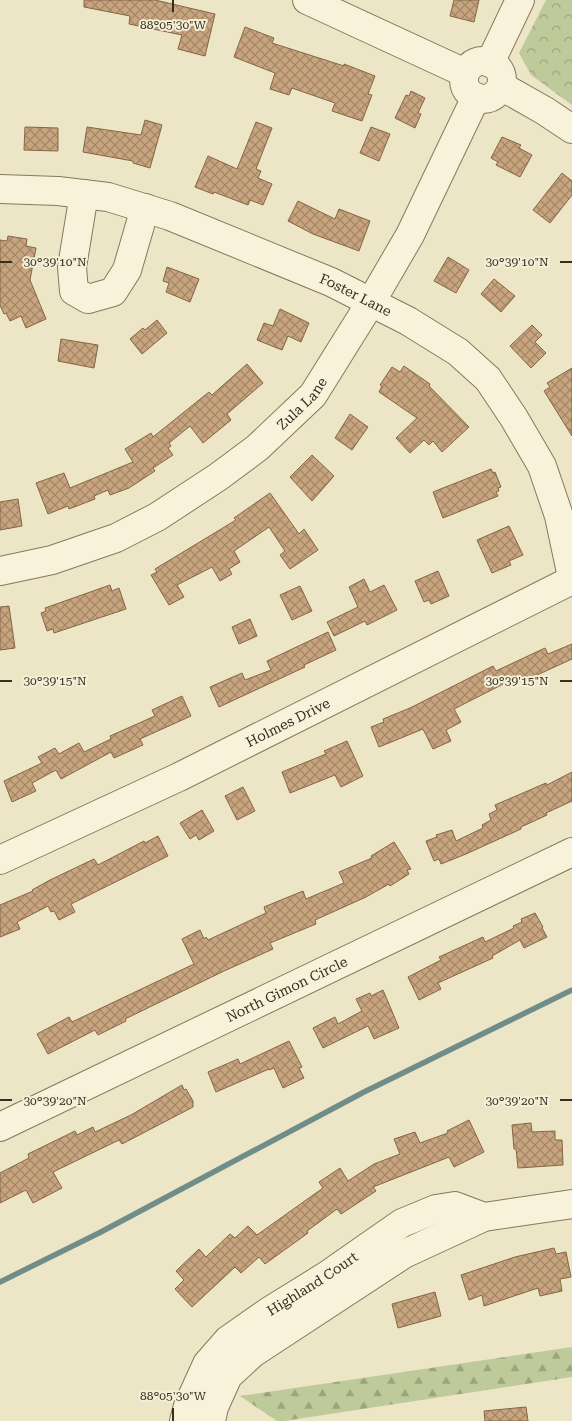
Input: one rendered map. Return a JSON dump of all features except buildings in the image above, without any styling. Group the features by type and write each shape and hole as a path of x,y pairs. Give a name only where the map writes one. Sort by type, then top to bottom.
{"street":[{"path":"307,0 470,85 471,65 482,61 495,75 572,130"},
{"path":"495,75 520,0"},
{"name":"Zula Lane","path":"0,571 52,560 116,538 157,517 218,477 257,448 313,395 410,235 470,85"},
{"name":"Foster Lane","path":"0,189 58,191 108,197 170,216 331,282 408,322 458,352 488,379 514,418 542,466 559,516 572,578"},
{"path":"84,194 72,267 74,291 88,299 113,292 127,270 145,208"},
{"name":"Holmes Drive","path":"0,860 179,777 572,578"},
{"name":"North Gimon Circle","path":"0,1127 572,852"},
{"name":"Highland Court","path":"211,1421 214,1407 228,1376 252,1353 404,1254 484,1217 572,1204"},
{"name":"Highland Court","path":"184,1421 188,1406 207,1364 228,1340 268,1312 326,1276 402,1223 436,1210 455,1206 484,1217"}],"green space":[{"path":"546,0 572,0 572,105 531,75 519,53"},
{"path":"572,1347 572,1377 284,1421 277,1421 240,1396"}],"waterway":[{"path":"0,1282 99,1233 364,1092 572,990"}]}
